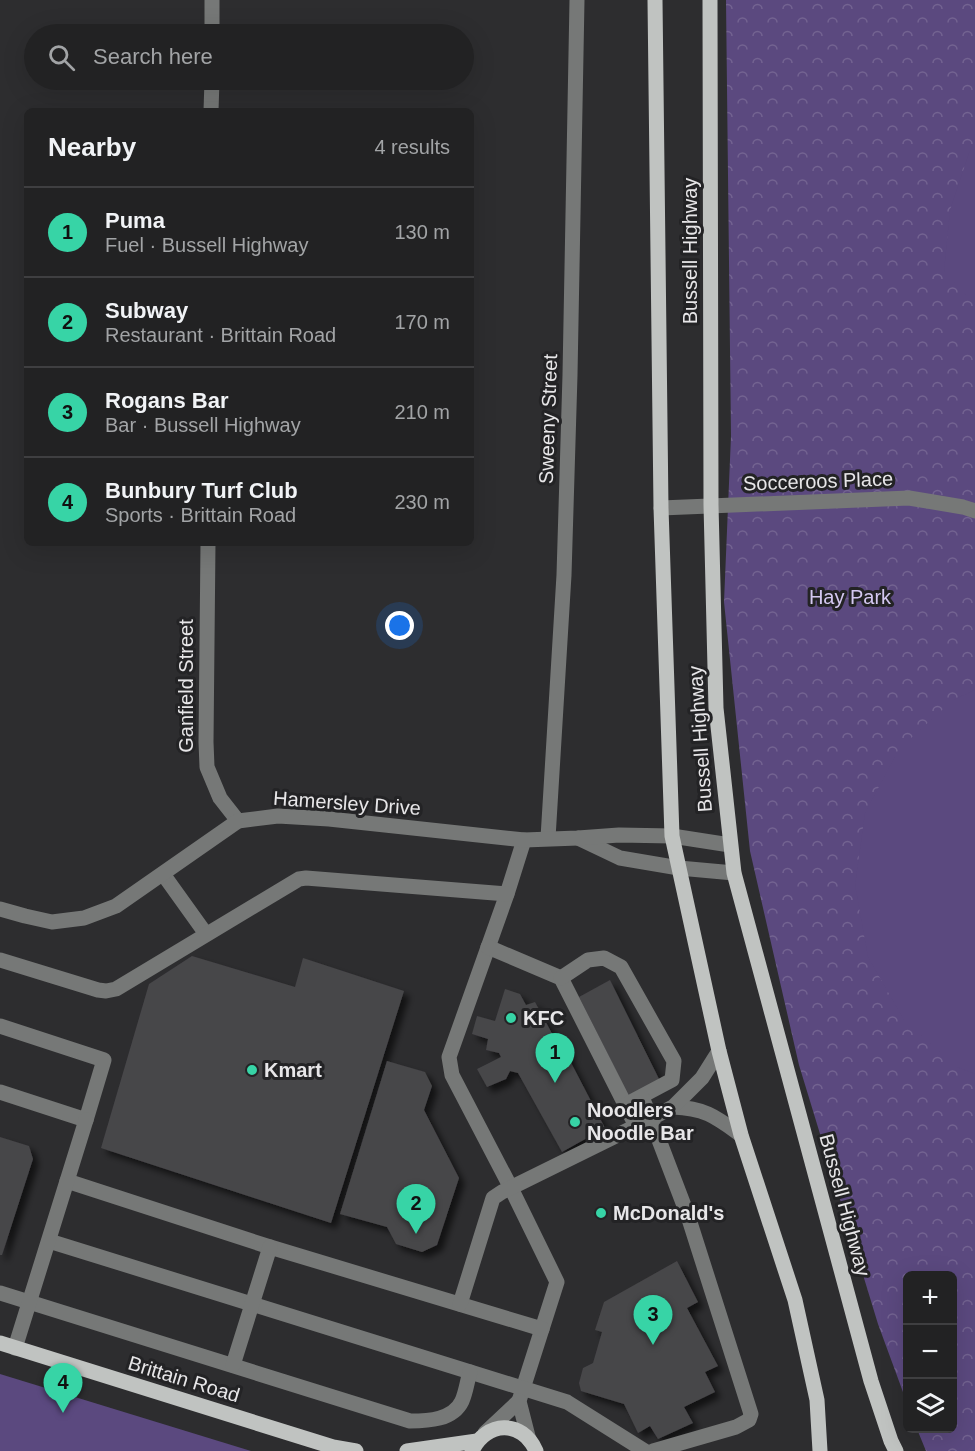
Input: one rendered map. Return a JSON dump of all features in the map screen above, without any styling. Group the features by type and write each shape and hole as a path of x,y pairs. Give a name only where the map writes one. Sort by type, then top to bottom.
{"main road":[{"name":"Bussell Highway","path":"655,0 661,508 672,836 719,1051 741,1135 795,1300 817,1400 820,1451"},
{"name":"Bussell Highway","path":"710,0 711,506 716,708 730,845 734,873 871,1381 896,1451"},
{"name":"Brittain Road","path":"0,1343 333,1447 356,1451"},
{"path":"407,1451 478,1442 495,1429 505,1427 525,1435 536,1446"}],"street":[{"path":"212,0 212,24"},
{"name":"Sweeny Street","path":"548,838 565,563 577,0"},
{"path":"211,108 212,90"},
{"name":"Socceroos Place","path":"661,508 909,498 975,511"},
{"name":"Ganfield Street","path":"208,546 207,767 220,798 238,820"},
{"name":"Hamersley Drive","path":"238,820 278,816 318,818 525,840 619,835 672,836 730,845"},
{"path":"0,909 52,922 84,918 117,906 238,820"},
{"name":"Hamersley Drive","path":"578,838 620,858 679,868 734,873"},
{"path":"478,1442 520,1395 557,1282 452,1076 449,1057 525,840"},
{"path":"163,874 206,934"},
{"path":"0,960 106,991 116,989 299,879 507,894"},
{"path":"488,946 561,978 636,1126"},
{"path":"561,978 588,960 604,958 621,967 674,1061 672,1080 626,1106"},
{"path":"0,1026 104,1060 15,1348"},
{"path":"460,1304 493,1198 673,1107 702,1078 719,1051"},
{"path":"0,1092 86,1120"},
{"path":"642,1097 688,1216 751,1414 749,1420 736,1427 653,1451"},
{"path":"673,1107 689,1107 712,1115 741,1135"},
{"path":"67,1181 270,1247 543,1329"},
{"path":"48,1241 470,1372 520,1395 567,1401 645,1451"},
{"path":"233,1365 270,1247"},
{"path":"0,1293 410,1421 431,1421 450,1414 461,1403 470,1372"},
{"path":"520,1395 536,1446"}],"green space":[{"name":"Hay Park","path":"726,0 975,0 975,1451 926,1451 919,1433 957,1433 957,1271 903,1271 903,1392 878,1324 799,1065 750,851 724,602 731,436"},
{"path":"975,141 975,305 944,271 950,210"},
{"path":"975,690 975,1074 957,1067 904,1020 868,957 855,885 865,813 899,749 953,700"},
{"path":"0,1374 251,1451 0,1451"}],"building":[{"name":"Kmart","path":"192,956 295,987 303,958 404,991 331,1223 101,1148 149,984"},
{"path":"610,980 660,1081 629,1097 579,997"},
{"path":"505,989 520,994 526,1005 535,1002 562,1052 565,1051 605,1128 562,1152 518,1073 510,1071 506,1079 487,1087 477,1069 501,1057 499,1053 486,1050 488,1039 472,1034 477,1016 495,1021"},
{"path":"387,1061 425,1072 432,1086 424,1110 459,1178 437,1245 422,1252 396,1244 387,1227 340,1214"},
{"path":"0,1137 29,1146 33,1159 2,1255 0,1255"},
{"path":"677,1261 698,1302 687,1308 718,1366 705,1372 715,1392 684,1407 693,1423 658,1439 650,1426 638,1433 624,1404 581,1391 579,1383 583,1368 593,1363 602,1332 595,1330 604,1302"}],"place":[{"name":"KFC","path":"511,1018"},
{"name":"Kmart","path":"252,1070"},
{"name":"Puma","path":"555,1083"},
{"name":"Noodlers Noodle Bar","path":"575,1122"},
{"name":"McDonald's","path":"601,1213"},
{"name":"Subway","path":"416,1234"},
{"name":"Rogans Bar","path":"653,1345"},
{"name":"Bunbury Turf Club","path":"63,1413"}]}
